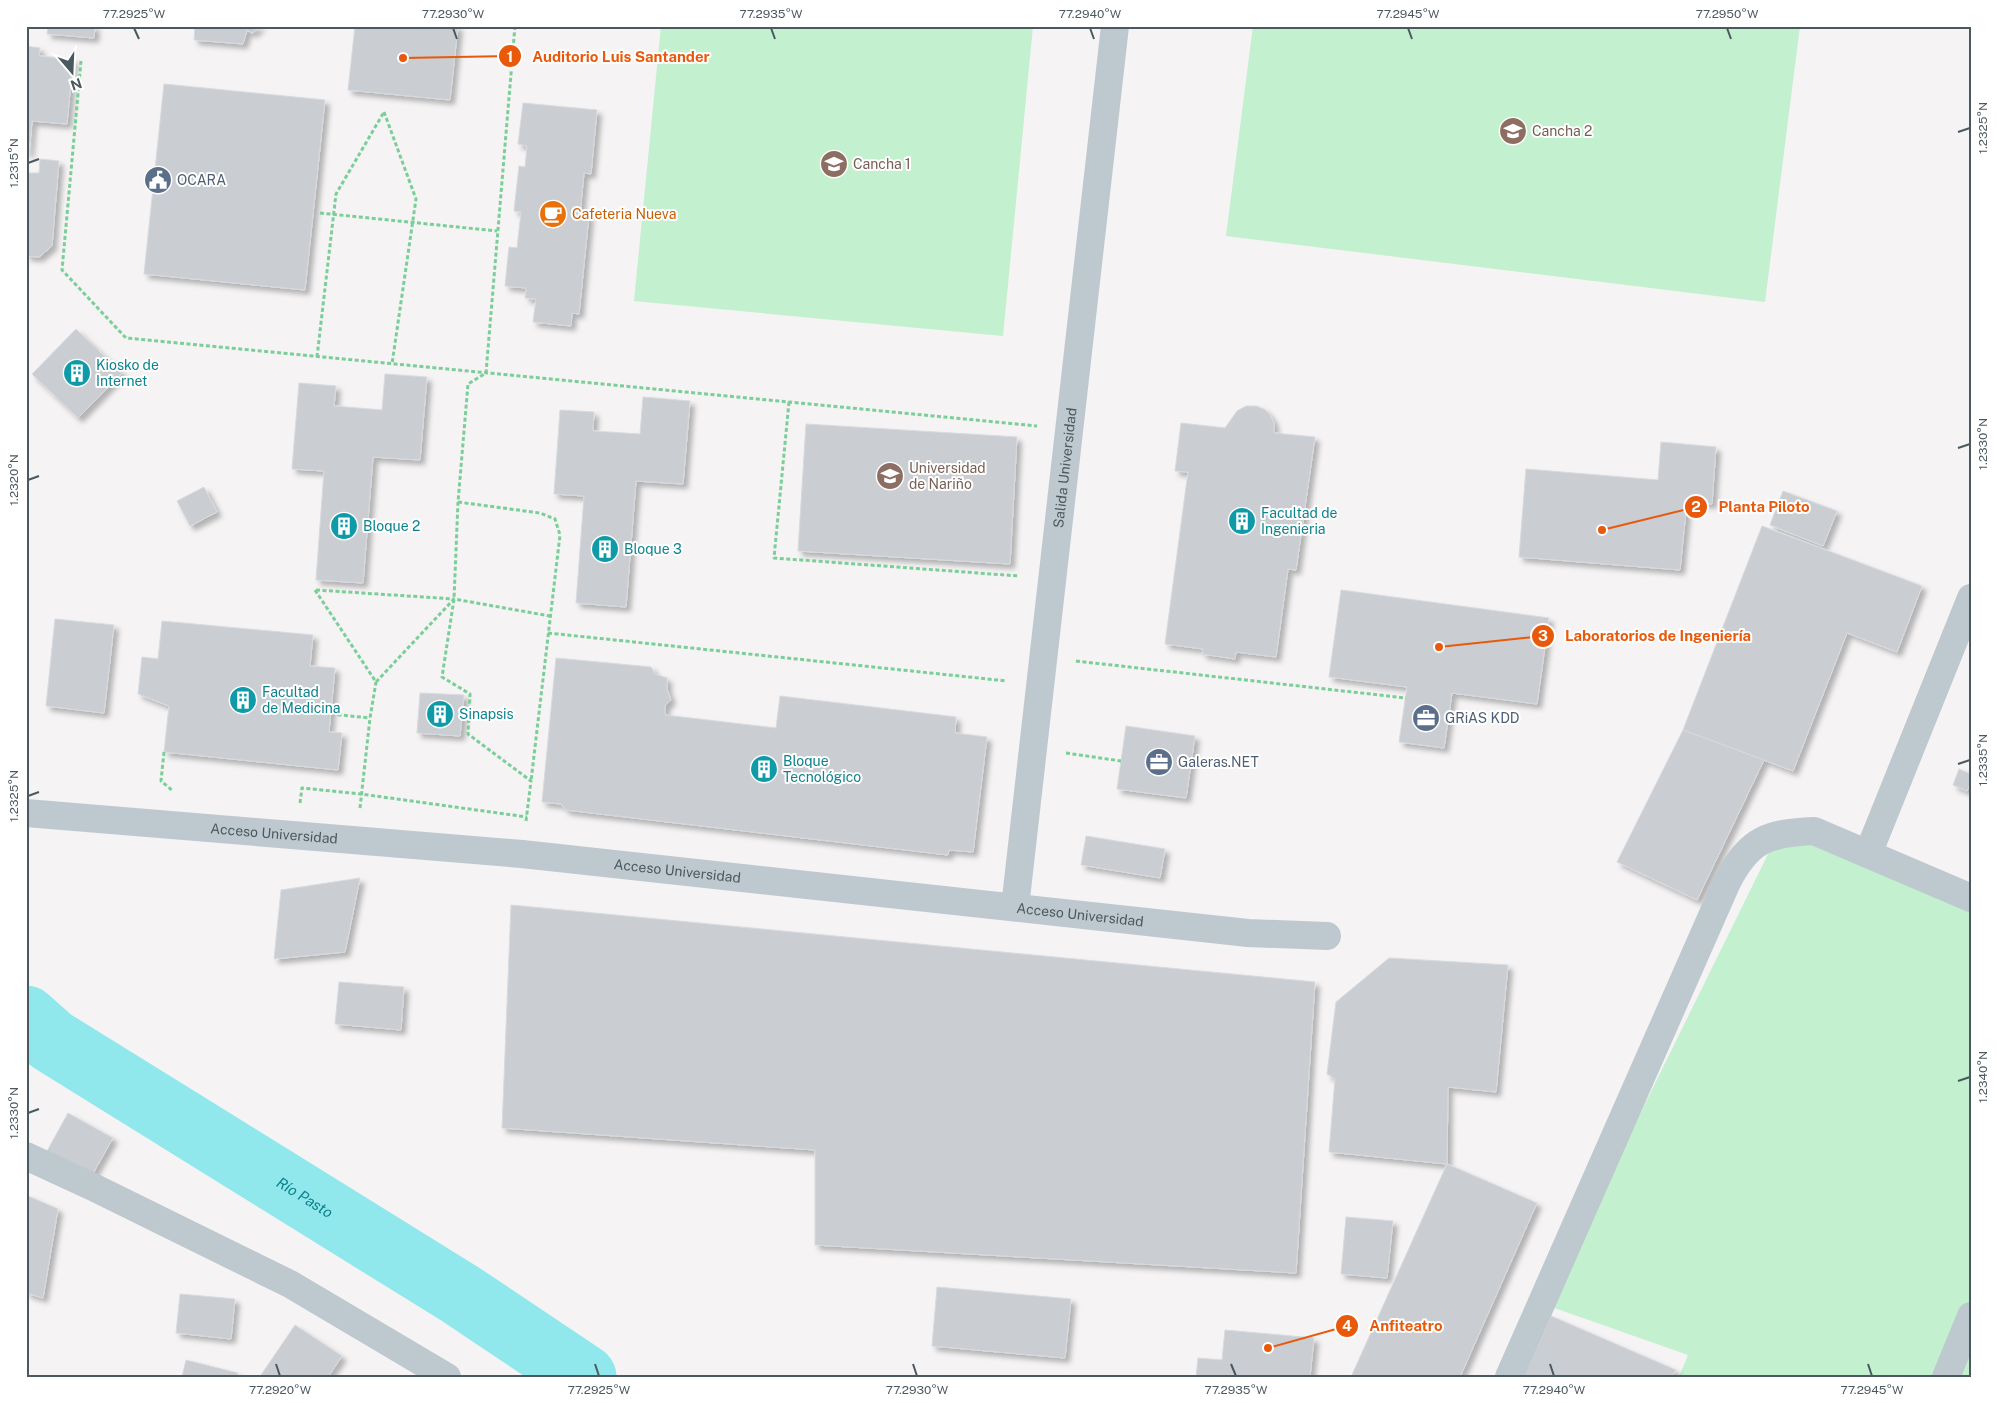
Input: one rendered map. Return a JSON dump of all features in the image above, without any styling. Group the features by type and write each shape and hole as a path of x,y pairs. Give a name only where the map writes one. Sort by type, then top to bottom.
{"street":[{"name":"Salida Universidad","path":"1015,907 1115,26"},
{"path":"1868,854 1971,598"},
{"name":"Acceso Universidad","path":"26,813 522,854 1248,933 1327,936"},
{"path":"1510,1377 1737,862 1752,847 1771,836 1792,832 1814,832 1971,898"},
{"path":"26,1156 290,1284 447,1377"},
{"path":"1946,1377 1971,1316"}],"path":[{"path":"486,373 515,26"},
{"path":"81,61 62,270 126,338 1069,429"},
{"path":"317,357 336,194 384,112 416,199 392,364"},
{"path":"320,212 497,231"},
{"path":"486,373 468,384 458,502 454,599 442,677 470,694 468,734 531,781"},
{"path":"789,402 774,558 1052,579"},
{"path":"458,502 540,513 555,519 560,535 522,854"},
{"path":"376,682 315,590 454,599 550,616"},
{"path":"357,841 370,718 376,682 454,599"},
{"path":"548,633 1041,684"},
{"path":"1044,657 1406,698"},
{"path":"331,714 370,718"},
{"path":"1034,748 1121,761"},
{"path":"164,752 162,781 177,794"},
{"path":"299,806 302,788 361,794 527,817"}],"green space":[{"name":"Cancha 1","path":"661,26 1033,26 1003,336 634,301"},
{"name":"Cancha 2","path":"1253,26 1800,26 1765,302 1226,236"},
{"path":"1870,840 1971,893 1971,1377 1679,1377 1688,1355 1546,1305 1772,846"}],"building":[{"path":"48,26 95,26 94,38 47,34"},
{"path":"195,26 261,26 252,33 247,30 243,44 194,40"},
{"path":"355,26 458,26 450,100 348,90"},
{"path":"26,46 40,48 39,56 73,59 67,124 32,121 29,153 26,153"},
{"path":"164,84 325,100 305,290 144,274"},
{"name":"Cafeteria Nueva","path":"523,103 597,110 591,174 584,173 580,214 589,215 579,314 572,313 571,326 533,322 536,299 525,298 526,288 505,286 509,247 517,248 521,212 514,211 519,166 525,167 527,146 518,144"},
{"path":"40,159 59,161 52,246 39,257 26,256 26,173 39,173"},
{"name":"Kiosko de Internet","path":"76,329 122,373 78,418 32,374"},
{"name":"Bloque 2","path":"385,374 427,377 420,460 373,457 363,583 316,580 324,471 292,469 299,383 336,386 334,406 382,410"},
{"name":"Bloque 3","path":"643,397 690,401 683,484 636,481 626,607 576,603 584,496 554,494 560,410 594,412 593,431 640,434"},
{"name":"Facultad de Ingenieria","path":"1246,406 1256,406 1264,409 1274,423 1274,433 1315,437 1296,570 1288,569 1276,657 1236,652 1235,659 1202,654 1203,649 1165,644 1188,472 1175,471 1181,423 1225,428 1237,411"},
{"path":"806,424 1017,437 1010,564 798,551"},
{"path":"1661,442 1716,447 1712,504 1687,501 1680,570 1519,557 1526,469 1658,480"},
{"path":"204,487 217,512 190,526 177,501"},
{"path":"1783,491 1837,511 1823,546 1770,525"},
{"path":"1762,526 1922,586 1897,652 1847,633 1793,771 1683,730"},
{"path":"1341,590 1549,618 1537,704 1452,693 1444,748 1399,742 1407,687 1329,677"},
{"path":"55,619 114,625 104,713 46,706"},
{"name":"Facultad de Medicina","path":"162,621 313,635 310,666 335,668 329,732 342,733 338,770 164,752 169,706 138,694 142,657 158,659"},
{"name":"Bloque Tecnológico","path":"556,658 651,667 655,674 667,678 667,689 671,700 665,706 665,715 776,728 780,696 956,717 955,733 987,737 973,852 949,850 948,855 566,810 561,804 542,802"},
{"name":"Sinapsis","path":"420,693 464,695 460,736 417,733"},
{"path":"1126,726 1195,736 1186,798 1117,789"},
{"path":"1683,730 1764,760 1697,900 1617,862"},
{"path":"1959,769 1971,774 1971,782 1967,791 1953,785"},
{"path":"1086,836 1165,849 1160,878 1081,865"},
{"path":"360,878 345,952 274,959 281,890"},
{"path":"511,905 1315,982 1296,1273 815,1245 815,1150 502,1128"},
{"path":"1389,958 1508,965 1496,1092 1448,1087 1447,1164 1329,1152 1335,1079 1327,1074 1336,1002"},
{"path":"339,982 404,987 401,1030 335,1024"},
{"path":"68,1113 113,1138 91,1177 46,1153"},
{"path":"1447,1164 1537,1203 1460,1377 1351,1377"},
{"path":"26,1195 58,1209 43,1298 26,1293"},
{"path":"1346,1217 1393,1221 1387,1278 1341,1274"},
{"path":"937,1287 1071,1299 1065,1358 932,1346"},
{"path":"180,1294 235,1299 231,1339 176,1333"},
{"path":"1551,1316 1676,1370 1672,1377 1524,1377"},
{"path":"295,1325 342,1356 328,1377 263,1377 261,1375"},
{"path":"1225,1330 1314,1338 1310,1377 1196,1377 1198,1358 1222,1360"},
{"path":"186,1360 238,1373 237,1377 182,1377"}],"waterway":[{"name":"Río Pasto","path":"26,1018 52,1041 460,1294 584,1377"}],"place":[{"name":"Auditorio Luis Santander","path":"403,58"},
{"name":"Cancha 2","path":"1513,131"},
{"name":"Cancha 1","path":"834,164"},
{"name":"OCARA","path":"158,180"},
{"name":"Cafeteria Nueva","path":"553,214"},
{"name":"Kiosko de Internet","path":"77,373"},
{"name":"Universidad de Nariño","path":"890,476"},
{"name":"Facultad de Ingenieria","path":"1242,521"},
{"name":"Bloque 2","path":"344,526"},
{"name":"Planta Piloto","path":"1602,530"},
{"name":"Bloque 3","path":"605,549"},
{"name":"Laboratorios de Ingeniería","path":"1439,647"},
{"name":"Facultad de Medicina","path":"243,700"},
{"name":"Sinapsis","path":"440,714"},
{"name":"GRiAS KDD","path":"1426,718"},
{"name":"Galeras.NET","path":"1159,762"},
{"name":"Bloque Tecnológico","path":"764,769"},
{"name":"Anfiteatro","path":"1268,1348"}]}
